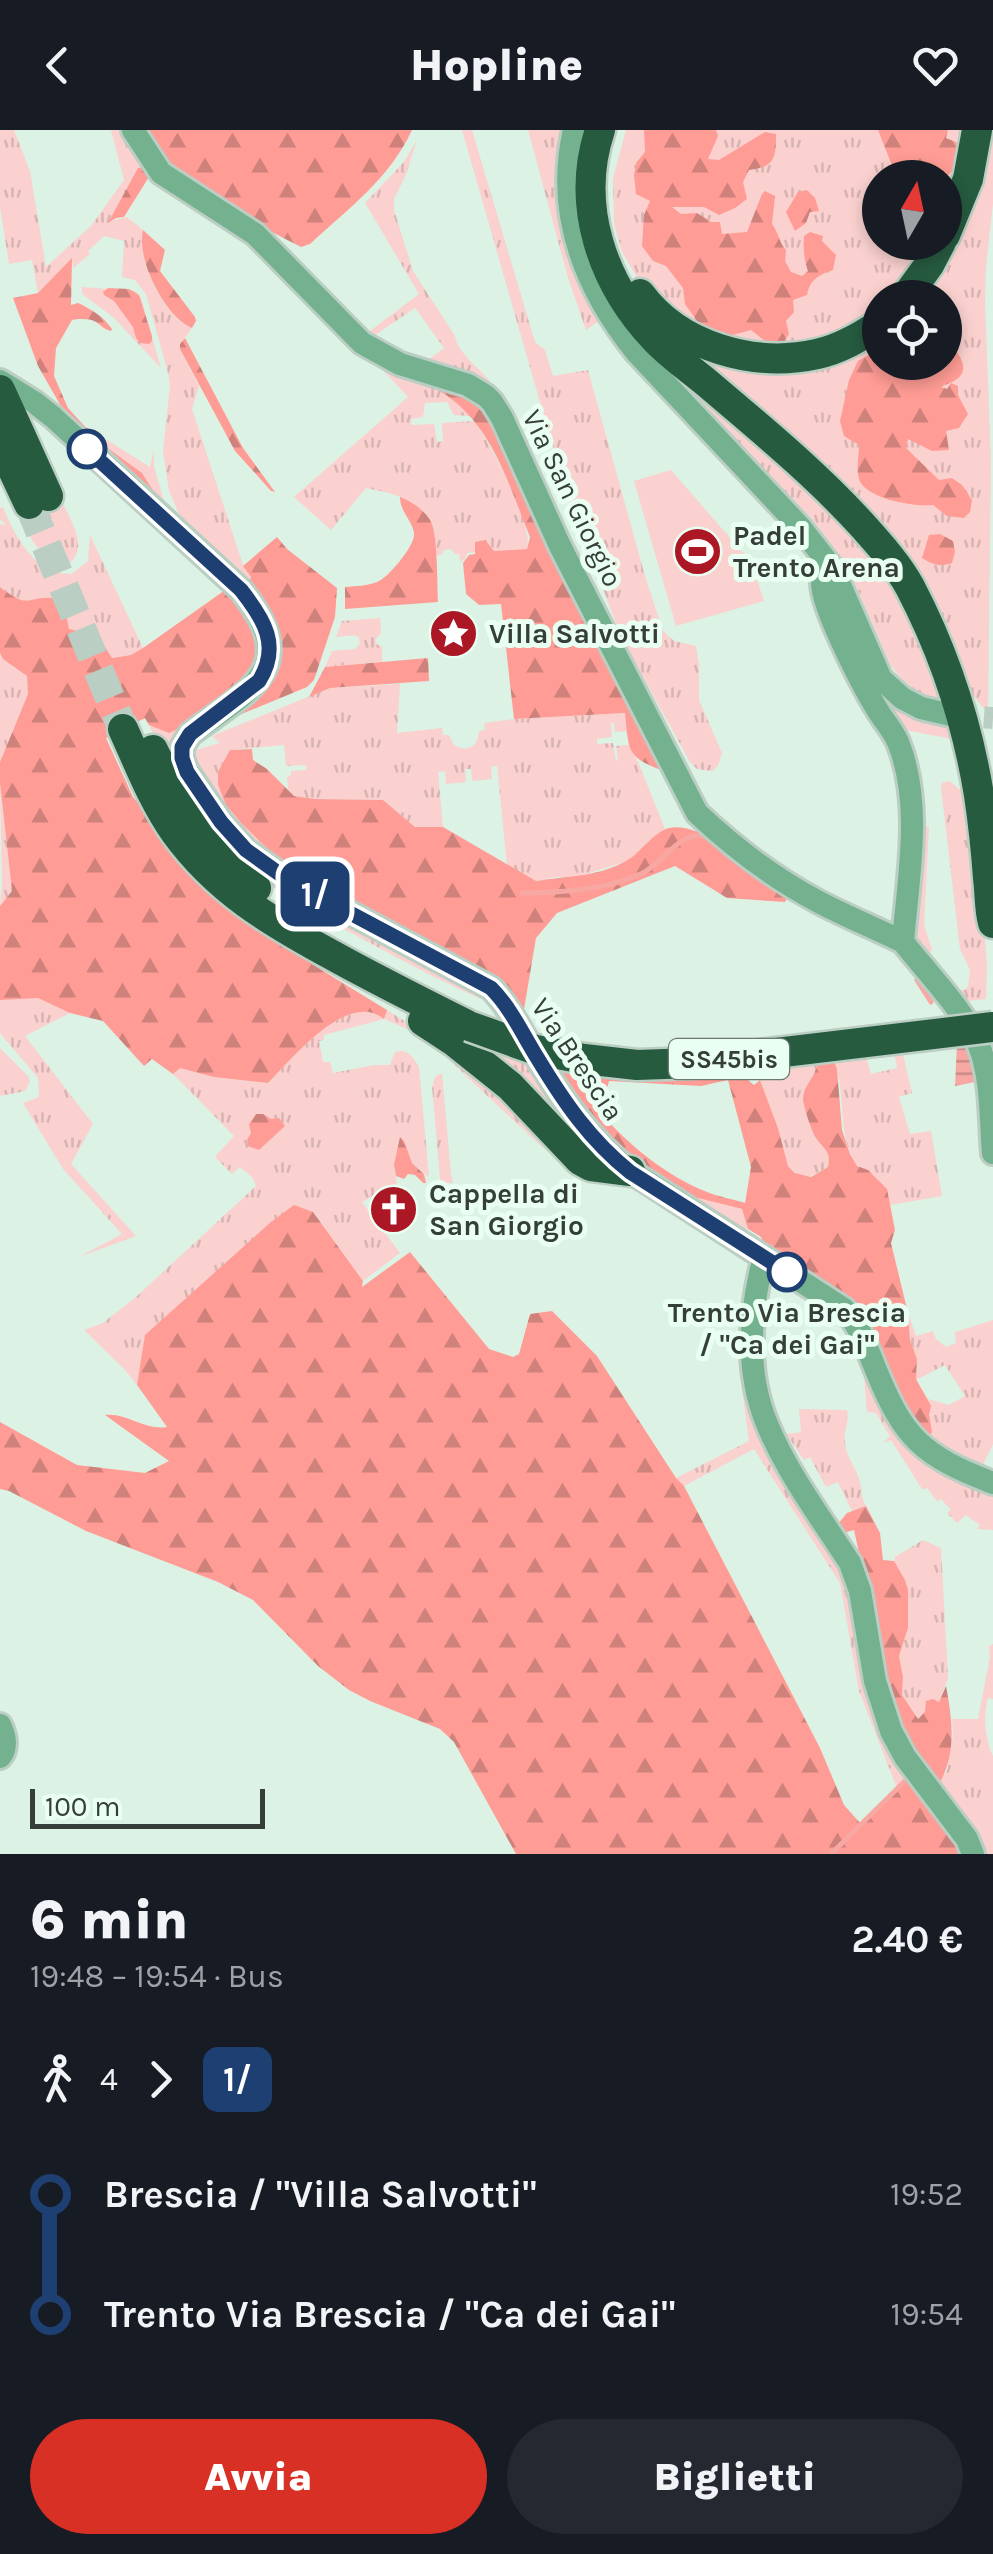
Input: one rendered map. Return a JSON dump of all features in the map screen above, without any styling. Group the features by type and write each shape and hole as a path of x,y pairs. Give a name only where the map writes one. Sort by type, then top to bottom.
{"highway":[{"path":"600,130 590,195 596,240 608,271 630,307 655,340 838,498 907,581 932,630 975,775 993,923"},
{"path":"619,130 608,176 610,229 629,279 662,318 705,344 733,353 786,358 838,348 862,334"},
{"path":"962,194 978,130"},
{"path":"0,390 39,500 0,442"},
{"name":"SS45bis","path":"993,1007 689,1044 634,1045 559,1036 473,1018 263,894 233,868 196,825 131,725 152,796 210,874 270,922 368,975 473,1018 536,1050 637,1066 693,1063 993,1027"},
{"path":"270,922 322,964 455,1042 510,1086 580,1160 590,1166 630,1172"}],"street":[{"name":"Via San Giorgio","path":"133,130 161,172 255,234 362,343 400,364 457,381 486,396 502,418 560,546 697,813 754,861 816,900 903,942"},
{"path":"574,130 569,181 571,215 580,254 612,322 801,528 833,569 881,679 890,690 921,708 952,715"},
{"name":"Via Brescia","path":"0,381 53,417 241,590 261,617 270,646 266,670 248,692 190,734 182,747 187,772 221,822 246,850 288,880 491,988 505,1004 561,1098 607,1153 630,1172 844,1309 853,1319 900,1422 913,1439 949,1464 993,1483"},
{"path":"833,569 822,583 824,598 854,666 896,736 910,784 911,838 903,942 970,1026 978,1043 988,1081 993,1153"},
{"path":"764,1256 752,1318 752,1343 766,1422 850,1563 874,1681 891,1731 905,1757 968,1840 972,1854"},
{"path":"0,1726 5,1738 0,1757"}],"green space":[{"path":"0,130 14,130 30,171 46,267 91,226 124,180 111,130 127,130 152,172 111,221 127,217 143,230 144,256 154,286 171,312 192,328 180,349 199,386 192,409 243,565 251,577 248,586 187,532 169,491 163,451 168,373 146,294 135,280 122,277 124,241 104,236 88,251 90,254 73,268 72,260 38,293 32,260 9,264 0,207"},
{"path":"145,130 412,130 392,163 367,192 310,244 301,247 266,229 257,231 171,174"},
{"path":"462,130 472,130 535,342 545,350 553,376 588,370 663,631 674,641 696,646 699,700 722,753 712,771 697,769 690,762 621,637 583,552"},
{"path":"528,130 566,130 602,319 586,330 569,281"},
{"path":"626,130 970,130 961,160 862,160 862,260 921,260 908,280 862,280 862,324 823,347 725,345 642,286 622,252 614,224 613,178"},
{"path":"644,130 716,130 718,136 708,159 719,160 765,132 776,134 772,160 749,170 743,182 747,199 735,208 719,215 704,207 672,207 681,214 697,213 711,222 720,222 722,234 747,232 762,194 765,191 775,196 772,224 786,250 785,261 791,272 802,276 808,271 804,236 810,232 823,236 822,241 836,255 833,270 816,278 807,295 793,300 794,312 786,321 789,334 782,345 770,345 751,330 729,336 702,328 685,304 683,288 666,266 653,261 642,246 644,215 650,201 636,194 634,175 636,163 645,152"},
{"path":"878,130 948,130 946,138 956,142 960,149 959,160 890,160"},
{"path":"983,130 993,130 993,203 985,301 991,462 988,713 956,676 931,616 652,314 728,357 862,336 862,380 962,380 962,280 924,280 932,260 962,260 962,183"},
{"path":"417,140 394,199 413,271 457,344 498,394 424,363 444,348 415,308 368,340 362,337 419,294 365,203 404,162"},
{"path":"146,167 152,172 124,217 108,223 138,168"},
{"path":"807,190 819,211 810,212 806,223 795,231 786,212 798,192"},
{"path":"143,230 165,250 160,271 195,317 192,328 172,312 154,285 144,256"},
{"path":"595,252 875,548 952,705 917,691 896,672 848,568 835,549 811,518 650,350"},
{"path":"72,258 71,305 78,303 88,308 112,329 90,320 72,320 56,348 54,376 68,408 98,441 142,473 168,514 66,415 38,366 13,298 38,293"},
{"path":"82,287 135,291 141,298 161,368 113,317 82,294"},
{"path":"108,288 129,289 139,295 152,336 149,344 140,343 114,301 104,295"},
{"path":"185,338 243,448 275,492 235,451 180,349"},
{"path":"366,352 437,388 470,416 454,415 447,402 425,403 423,417 411,419 411,425 434,424 437,442 443,441 442,423 474,421 518,503 527,549 494,551 475,542 475,552 467,553 460,562 459,554 451,549 435,556 433,533 400,497 366,488 331,530 294,497 408,397"},
{"path":"862,359 862,380 955,380 941,387 947,389 951,383 958,386 958,395 968,414 959,428 946,431 949,450 932,451 908,439 906,448 939,480 952,478 962,485 972,500 970,512 964,518 947,516 933,505 880,497 863,486 859,479 859,445 844,436 840,421 849,380"},
{"path":"444,382 487,408 666,772 632,752 625,713 514,719 501,604 479,605 466,594 463,563 475,554 475,542 485,540 494,551 527,549 530,537 492,448 464,410 424,383"},
{"path":"83,425 150,467 154,451 154,467 168,514 142,473"},
{"name":"Padel Trento Arena","path":"671,470 751,562 764,601 676,626 634,481"},
{"path":"57,492 78,546 73,560 59,564 36,546 16,510"},
{"path":"400,497 418,507 431,522 438,602 345,609 345,587 382,580 410,545 414,533"},
{"path":"3,507 28,552 59,573 72,574 88,561 90,535 143,648 131,655 111,658 69,630 66,613 46,597 21,601 0,587 0,524 6,525 0,519"},
{"path":"940,534 953,541 952,563 937,565 922,558 929,535"},
{"path":"277,537 337,588 335,617 314,680 307,687 208,728 250,696 275,668 280,652 277,634 248,586 251,577 243,566"},
{"path":"0,587 25,601 57,599 66,613 69,629 98,636 112,658 143,648 228,588 237,595 262,649 253,674 190,724 169,733 149,725 145,718 106,738 133,797 193,868 236,907 312,964 387,1010 384,1019 370,1012 338,1020 306,1044 268,1083 214,1077 180,1068 173,1074 152,1059 144,1066 103,1021 70,1013 38,998 0,1000 0,906 12,891 0,762 28,694 27,676 0,653"},
{"path":"380,618 381,633 375,640 382,647 382,662 325,667 332,651 355,649 360,644 355,635 336,637 342,621"},
{"path":"0,653 28,676 28,694 0,762"},
{"path":"428,658 429,681 330,688 309,697 325,667"},
{"path":"867,661 949,724 962,741 900,729"},
{"path":"400,684 397,733 442,728 443,735 449,735 454,745 463,748 474,745 479,731 485,730 484,723 626,713 627,731 615,732 611,723 612,737 597,739 597,744 613,743 616,761 616,746 629,745 665,829 628,861 573,878 536,881 507,865 497,766 491,767 492,779 472,781 471,769 465,769 466,782 446,784 445,771 438,772 443,827 415,827 383,800 294,796 288,790 287,777 291,771 306,770 306,765 286,766 284,745 230,750 218,785 224,798 287,868 263,853 241,831 201,774 196,750 220,743 212,736 330,688"},
{"path":"190,724 173,748 175,763 208,815 242,856 288,890 467,986 488,1002 306,908 240,862 193,804 149,725 169,732"},
{"path":"252,749 253,760 294,796 383,800 415,827 443,827 536,881 615,866 663,831 683,828 732,850 790,892 785,902 727,898 675,866 557,913 536,938 523,1015 494,977 287,868 242,824 226,805 218,785 218,772 230,750"},
{"path":"949,781 973,800 987,964 986,999 967,1001 956,990 968,987 970,970 960,949 941,788 942,783"},
{"path":"0,783 12,891 0,906 2,883"},
{"path":"918,826 929,827 924,925 932,949 927,962 913,935"},
{"path":"38,997 70,1013 25,1036 93,1124 71,1164 136,1236 79,1257 122,1234 63,1169 23,1103 39,1097 38,1078 0,1033 0,1000"},
{"path":"387,1010 463,1058 566,1165 431,1043 405,1028 384,1019 324,1035 324,1040 319,1041 323,1062 330,1062 333,1073 390,1065 399,1051 410,1055 419,1067 429,1177 411,1162 404,1141 394,1165 397,1183 362,1202 400,1253 363,1281 313,1212 146,1335 137,1385 84,1330 103,1323 136,1297 256,1186 240,1167 232,1174 215,1157 234,1136 173,1074 179,1067 214,1077 268,1083 305,1045 337,1020 369,1012 384,1018"},
{"path":"465,1035 530,1057 596,1153"},
{"path":"0,1048 28,1076 25,1091 0,1096"},
{"path":"902,1050 912,1093 899,1097 910,1134 931,1131 942,1196 890,1205 879,1181 857,1166 850,1153 833,1058 865,1053 871,1074 897,1068 894,1051"},
{"path":"833,1058 837,1069 842,1130 850,1154 857,1166 868,1170 887,1189 895,1230 891,1243 917,1359 916,1379 931,1406 930,1435 925,1436 916,1425 888,1375 860,1310 766,1249 761,1237 748,1229 742,1209 682,1194 611,1144 550,1063 754,1068 756,1073 748,1080 754,1085 760,1080 788,1166 795,1173 811,1177 828,1167 829,1161 812,1131 803,1099 817,1060","holes":["728,1080 751,1167 745,1203 692,1186 663,1169 601,1113 609,1081 701,1086"]},
{"path":"817,1060 803,1099 812,1131 827,1154 828,1167 803,1176 788,1166 760,1080 787,1064"},
{"path":"442,1073 453,1183 441,1183 440,1178 432,1087 435,1077"},
{"path":"256,1114 279,1118 285,1126 259,1150 248,1146 247,1140 251,1133 249,1124"},
{"path":"400,1137 426,1183 415,1175 408,1174 404,1179 396,1176 394,1165"},
{"path":"682,1194 742,1209 748,1229 745,1235"},
{"path":"294,1205 313,1212 363,1281 362,1287 410,1252 489,1349 513,1357 519,1354 530,1314 552,1311 597,1356 684,1486 820,1748 844,1805 861,1824 908,1778 970,1854 516,1854 454,1742 440,1729 349,1690 318,1666 253,1600 218,1582 86,1531 0,1489 0,1422 77,1465 145,1473 169,1461 105,1415 167,1427 137,1385 145,1335"},
{"path":"908,1313 916,1336 933,1331 946,1347 956,1343 955,1332 993,1320 993,1444 982,1467 925,1436 898,1382 917,1372","holes":["945,1365 965,1396 949,1405 928,1399 916,1380"]},
{"path":"745,1317 754,1395 845,1565 908,1778 897,1788 859,1691 840,1583 754,1449 684,1486 676,1478 749,1441 738,1360"},
{"path":"853,1329 882,1401 993,1490 993,1530 977,1529 980,1525 966,1515 957,1523 941,1499 937,1501 927,1488 923,1490 891,1440 883,1443 890,1436 876,1413 867,1412 864,1378 853,1348"},
{"path":"799,1409 847,1410 846,1448 866,1506 852,1511 838,1482 826,1487 810,1457 804,1460 786,1434 801,1432"},
{"path":"866,1506 880,1533 883,1560 894,1561 908,1590 908,1628 899,1656 902,1695 918,1719 925,1712 926,1701 939,1702 946,1686 951,1747 945,1771 935,1784 893,1720 854,1562 859,1553 854,1530 837,1535 833,1530 847,1513"},
{"path":"923,1540 941,1548 948,1678 939,1702 918,1719 902,1695 899,1656 908,1628 908,1590 894,1562 895,1557"},
{"path":"993,1644 993,1699 988,1698 985,1719 993,1756 993,1854 979,1854 935,1784 947,1771 952,1719 978,1719 989,1646"}],"shaded area":[{"path":"968,1041 980,1081 955,1086 957,1043"}],"waterway":[{"path":"522,893 613,884 650,869 688,838 708,837"},
{"path":"917,980 931,1002"},
{"path":"831,1854 908,1778"}],"tunnel":[{"path":"29,504 123,729"},
{"path":"951,715 993,718"}],"bus line":[{"name":"1/","path":"87,449 241,590 265,627 270,655 259,681 190,734 182,747 187,772 221,822 246,850 288,880 491,988 505,1004 561,1098 607,1153 630,1172 787,1272"}],"place":[{"name":"Padel Trento Arena","path":"698,551"},
{"name":"Villa Salvotti","path":"454,633"},
{"name":"Cappella di San Giorgio","path":"394,1209"},
{"name":"Trento Via Brescia / \"Ca dei Gai\"","path":"787,1272"}]}
